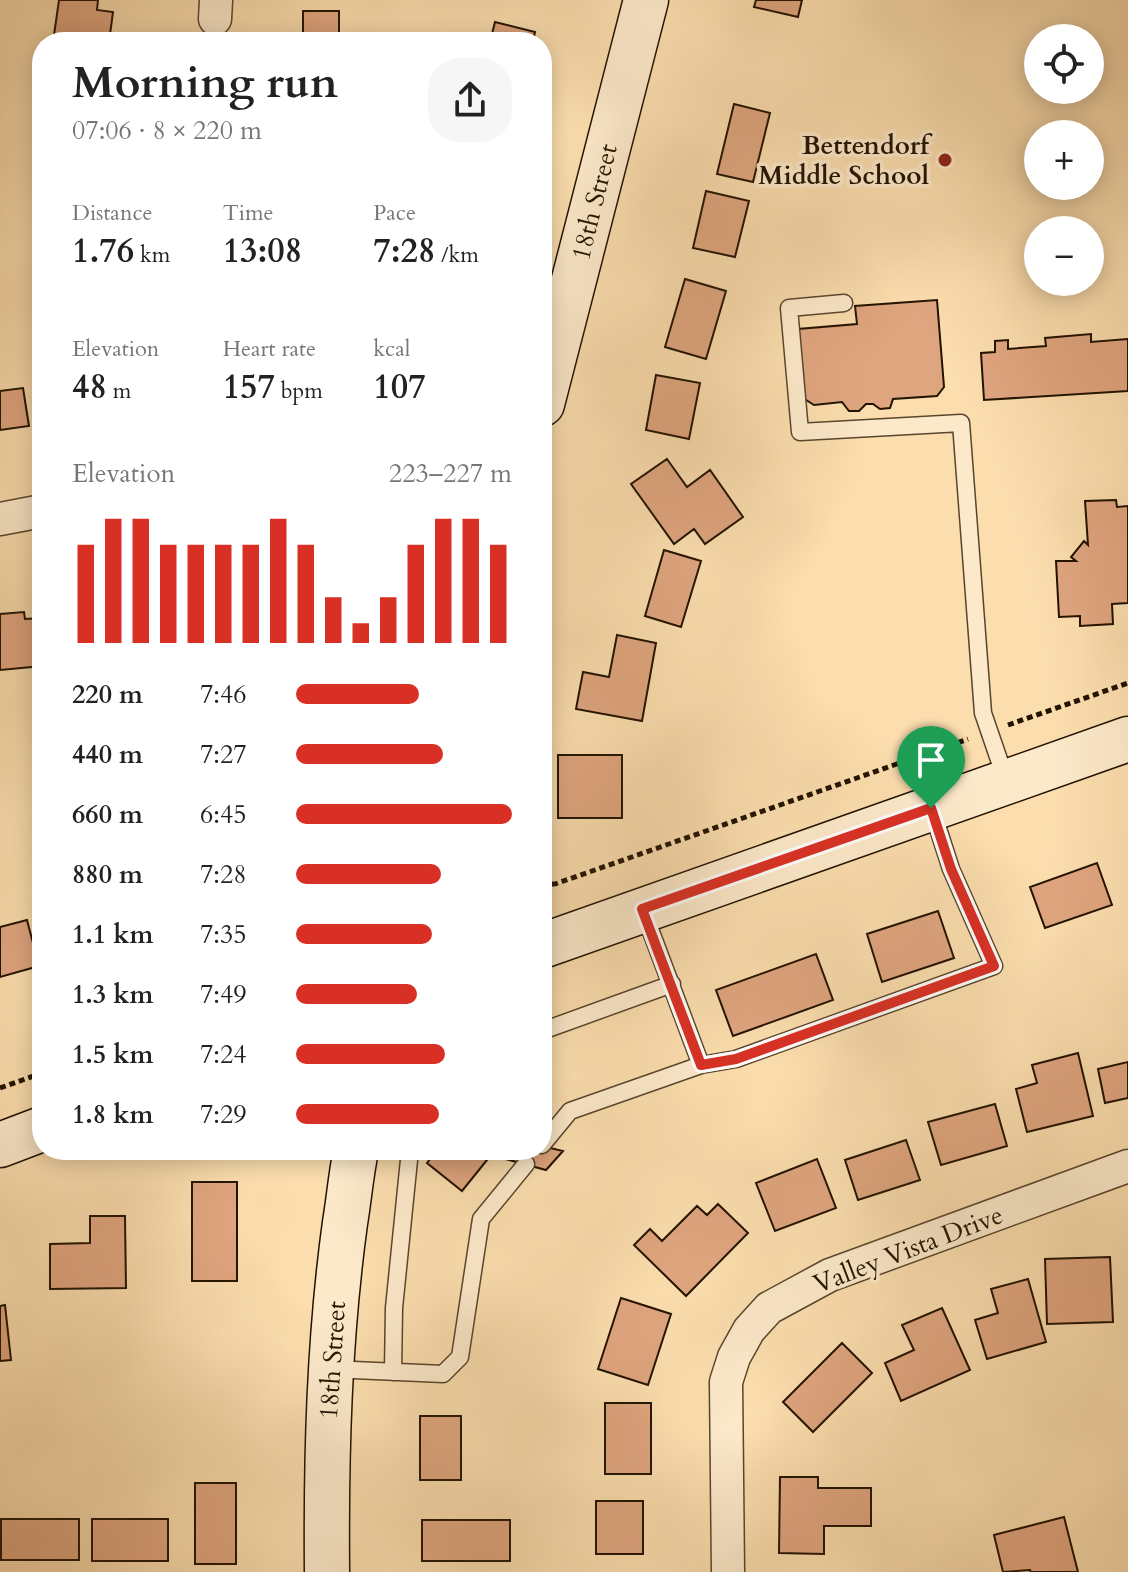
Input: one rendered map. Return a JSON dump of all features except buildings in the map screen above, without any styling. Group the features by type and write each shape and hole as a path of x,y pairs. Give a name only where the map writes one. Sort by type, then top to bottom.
{"street":[{"name":"18th Street","path":"552,365 646,0"},
{"path":"0,519 32,513"},
{"path":"552,942 1128,739"},
{"path":"552,918 588,928"},
{"path":"0,1145 32,1133"},
{"name":"18th Street","path":"327,1572 329,1369 353,1160"},
{"name":"Valley Vista Drive","path":"728,1572 726,1382 734,1357 749,1330 769,1308 830,1275 1128,1166"}],"lane":[{"path":"844,303 789,308 800,432 961,423 983,713 1007,781"},
{"path":"552,1133 570,1111 701,1065 736,1059 994,966 951,869 931,808"},
{"path":"642,909 701,1065"},
{"path":"552,1027 672,984"},
{"path":"393,1372 394,1308 409,1160"},
{"path":"329,1369 443,1374 460,1357 481,1219 526,1164"}],"path":[{"path":"1013,723 1128,683"},
{"path":"552,884 970,738"},
{"path":"0,1088 32,1077"}],"place":[{"name":"Bettendorf Middle School","path":"945,160"}],"route":[{"path":"931,808 951,869 994,966 736,1059 701,1065 642,909 931,808"}]}
